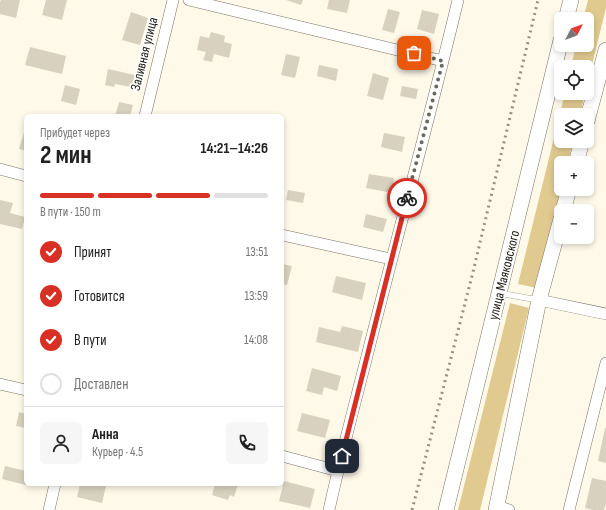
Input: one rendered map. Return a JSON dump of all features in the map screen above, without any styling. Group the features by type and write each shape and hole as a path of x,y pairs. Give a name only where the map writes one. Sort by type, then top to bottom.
{"main road":[{"path":"568,12 571,0"},
{"path":"590,108 606,50"},
{"name":"улица Маяковского","path":"446,510 558,52"},
{"path":"501,509 539,300 554,244"}],"street":[{"name":"Заливная улица","path":"145,114 173,0"},
{"path":"189,0 443,61"},
{"path":"329,510 391,259 458,0"},
{"path":"0,169 24,175"},
{"path":"284,235 391,259"},
{"path":"539,300 606,314"},
{"path":"569,510 606,363"},
{"path":"0,384 24,390"},
{"path":"284,457 338,471"},
{"path":"49,510 55,486"}],"lane":[{"path":"499,293 539,300"}],"shaded area":[{"path":"588,0 606,0 606,8 593,60 573,60 574,52 594,52 594,12 585,12"},
{"path":"563,100 583,100 582,108 561,108"},
{"path":"554,138 554,148 571,148 570,156 554,156 554,196 559,196 557,204 554,204 554,218 537,288 518,284"},
{"path":"510,303 529,308 480,510 458,510"}],"building":[{"path":"1,0 20,0 16,18 0,14"},
{"path":"46,0 67,0 62,20 42,15"},
{"path":"286,0 303,0 301,5"},
{"path":"329,0 350,0 347,13 327,9"},
{"path":"388,9 400,12 394,33 382,30"},
{"path":"422,10 439,14 434,34 417,29"},
{"path":"131,12 148,18 140,45 122,40"},
{"path":"211,32 225,36 224,42 232,44 229,58 214,54 212,62 203,60 206,52 197,50 200,36 209,38"},
{"path":"30,47 66,56 62,74 25,65"},
{"path":"286,54 300,57 295,78 281,75"},
{"path":"319,65 338,69 336,81 317,76"},
{"path":"108,69 139,76 136,88 115,84 114,87 105,85"},
{"path":"373,73 389,78 383,100 367,96"},
{"path":"65,85 80,89 76,105 61,101"},
{"path":"402,86 418,89 416,99 400,96"},
{"path":"119,102 133,105 131,114 116,114"},
{"path":"24,133 24,150 19,149"},
{"path":"384,133 405,137 402,152 381,147"},
{"path":"369,174 394,178 392,193 366,188"},
{"path":"288,190 305,193 303,203 286,200"},
{"path":"0,200 13,203 10,213 24,217 22,229 0,224"},
{"path":"366,214 387,219 383,232 363,227"},
{"path":"284,264 292,266 287,285 284,284"},
{"path":"336,276 366,283 362,300 332,292"},
{"path":"342,326 363,331 358,352 316,342 319,327 340,332"},
{"path":"312,368 341,376 337,391 324,387 322,395 306,391"},
{"path":"19,412 24,413 24,428 16,426"},
{"path":"302,413 330,420 325,438 297,431"},
{"path":"606,428 606,463 598,461"},
{"path":"5,466 24,471 24,484 2,479"},
{"path":"592,478 606,481 606,503 604,510 585,508"},
{"path":"284,481 315,489 310,508 279,501 284,486"},
{"path":"80,486 106,486 102,503 77,497"},
{"path":"214,486 237,486 234,497 230,495 228,500 212,495"}],"railway":[{"path":"412,510 472,276 538,0"}],"way so far":[{"path":"407,198 443,61 414,53"}],"route":[{"path":"342,456 407,198"}]}
